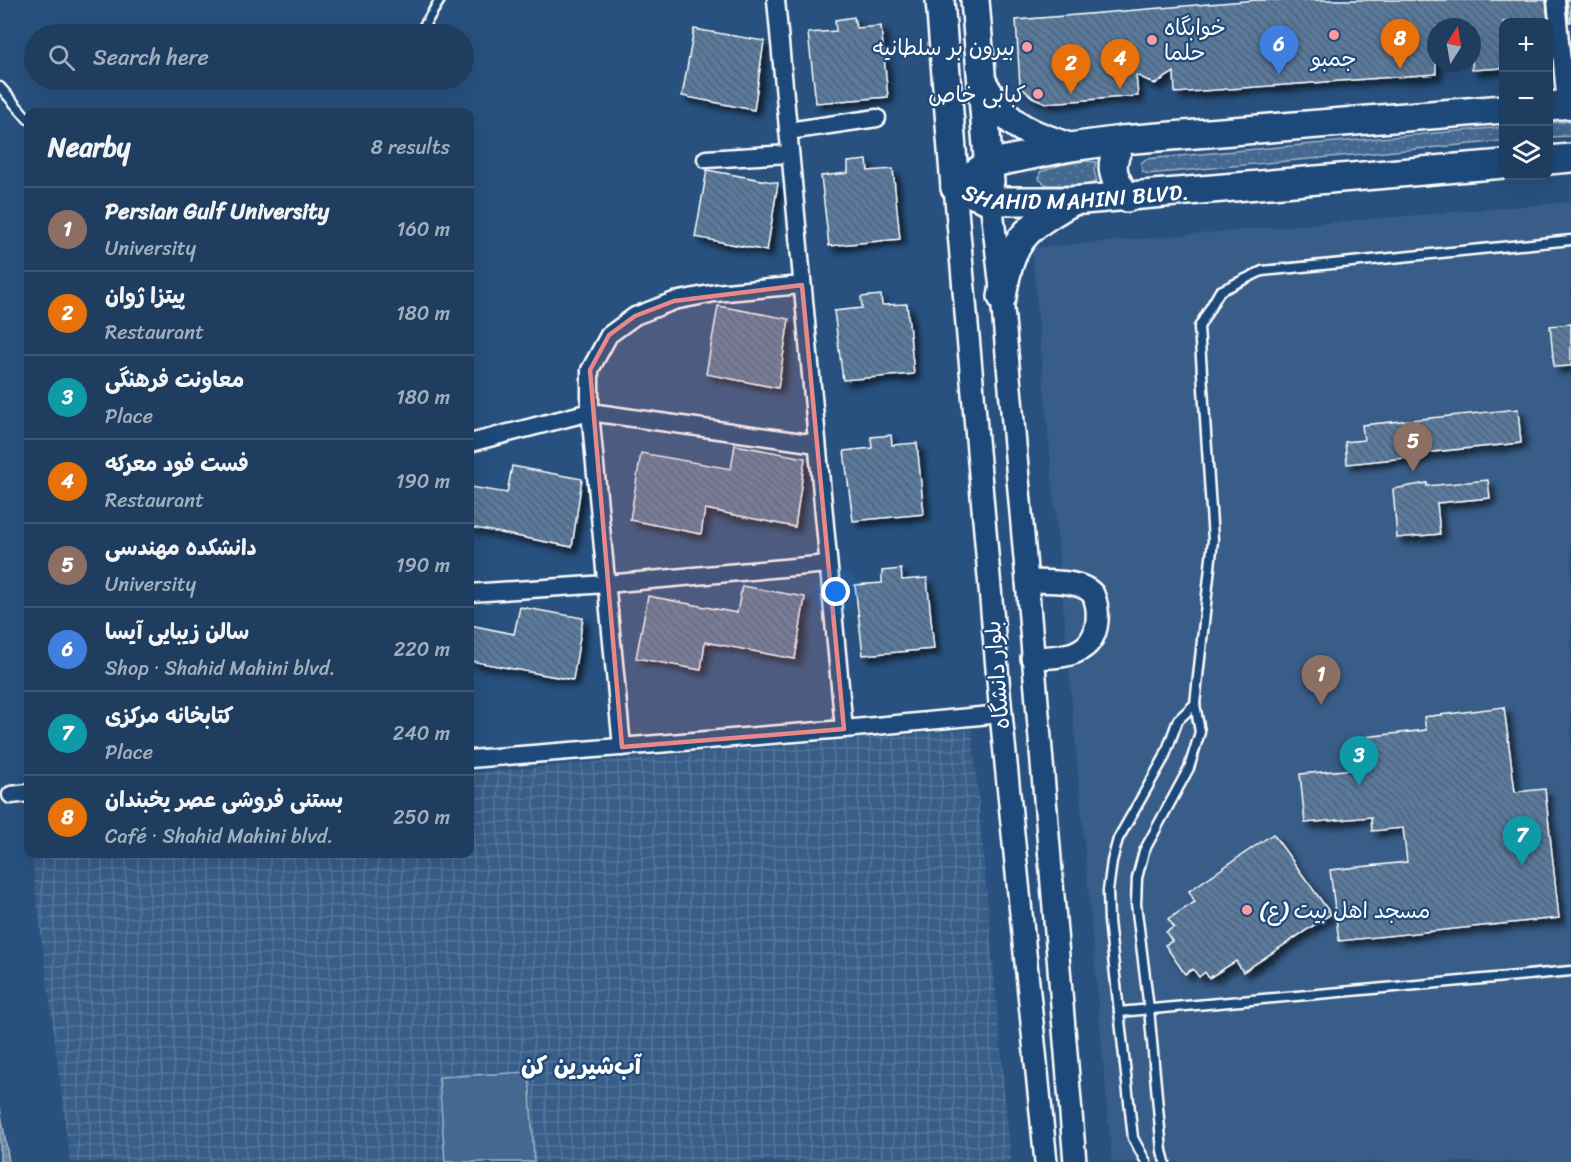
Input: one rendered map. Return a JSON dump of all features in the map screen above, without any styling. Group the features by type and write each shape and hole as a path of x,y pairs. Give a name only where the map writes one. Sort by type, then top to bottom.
{"main road":[{"path":"940,0 955,187"},
{"path":"975,0 991,201"},
{"path":"981,80 993,102 1011,122 1036,136 1070,147"},
{"name":"SHAHID MAHINI BLVD.","path":"955,187 988,164 1070,147 1122,140 1499,109"},
{"path":"1122,140 1113,157 1112,171 1127,198"},
{"path":"1553,160 1571,158"},
{"name":"SHAHID MAHINI BLVD.","path":"955,187 991,201 1071,201 1499,164"},
{"path":"1002,297 1007,266 1017,243 1040,220 1071,201"}],"street":[{"path":"776,0 844,729"},
{"path":"1556,0 1562,105"},
{"path":"788,131 877,118"},
{"path":"706,159 790,154"},
{"name":"بلوار دانشگاه","path":"955,187 1001,714 1046,1162"},
{"name":"بلوار دانشگاه","path":"991,201 1002,297 1076,1162"},
{"path":"622,747 590,412 590,370 609,335 635,316 674,301 716,293 802,285"},
{"path":"474,442 590,412 817,444"},
{"path":"474,593 606,584 828,564"},
{"path":"1027,581 1061,582 1083,587 1093,594 1098,614 1094,637 1084,648 1057,657 1032,658"},
{"path":"474,759 1001,714"},
{"path":"11,795 24,793"}],"lane":[{"path":"425,24 440,0"},
{"path":"0,87 24,114"},
{"path":"1165,1162 1162,1151 1149,1009 1137,925 1137,878 1144,851 1189,768 1200,732 1195,704 1213,540 1199,327 1220,291 1262,271 1571,240"},
{"path":"1146,1162 1133,1137 1109,921 1108,891 1118,839 1164,758 1178,720 1195,704"},
{"path":"1119,1012 1571,971"}],"highlighted area":[{"path":"802,285 844,729 622,747 590,370 609,335 635,316 674,301"}],"shaded area":[{"path":"1571,121 1571,136 1553,137 1553,123"},
{"path":"1499,127 1499,141 1148,174 1142,171 1141,163 1146,159"},
{"path":"1085,161 1096,162 1094,171 1097,181 1087,185 1046,185 1039,179 1040,172 1060,165"},
{"path":"1571,202 1571,1162 1112,1162 1032,248"},
{"path":"972,729 1011,1162 70,1162 32,858 474,858 474,773"},
{"path":"529,1072 534,1162 445,1162 439,1077"},
{"path":"0,1108 9,1162 0,1162"}],"building":[{"path":"1257,0 1546,0 1548,18 1499,18 1499,68 1481,69 1481,18 1427,18 1427,72 1436,72 1436,74 1175,93 1174,72 1155,84 1136,75 1138,96 1046,103 1032,97 1020,86 1016,20"},
{"path":"1567,0 1571,0 1571,22 1569,22"},
{"path":"854,17 856,28 881,26 888,97 816,103 808,33 836,31 835,20"},
{"path":"694,29 764,41 754,110 682,96"},
{"path":"867,160 868,171 893,169 900,239 829,246 821,176 848,173 848,162"},
{"path":"707,170 778,183 767,251 695,237"},
{"path":"881,295 882,305 907,304 914,374 843,380 834,311 862,308 861,297"},
{"path":"718,306 789,319 778,388 706,374"},
{"path":"1571,324 1571,366 1554,367 1550,326"},
{"path":"1518,409 1521,443 1423,453 1424,456 1347,464 1345,442 1364,440 1362,425"},
{"path":"891,435 892,445 917,443 924,514 853,521 844,451 872,448 871,437"},
{"path":"735,445 805,458 795,527 705,509 701,534 630,520 641,453 731,469"},
{"path":"512,466 582,479 572,547 474,528 474,488 507,493"},
{"path":"1488,480 1490,498 1437,503 1440,534 1397,538 1393,489 1427,483 1427,486"},
{"path":"901,569 902,580 927,578 934,649 863,655 855,585 882,583 882,571"},
{"path":"742,586 805,597 795,659 705,642 701,670 636,658 648,596 737,613"},
{"path":"520,607 583,618 573,680 474,662 474,626 514,634"},
{"path":"1504,707 1515,792 1545,789 1559,918 1339,941 1330,870 1407,862 1403,828 1372,831 1371,817 1305,823 1300,774 1367,768 1365,737 1426,730 1424,717"},
{"name":"مسجد اهل بیت (ع)","path":"1273,834 1331,914 1243,972 1236,961 1209,978 1205,972 1199,977 1193,969 1185,974 1165,945 1172,941 1166,932 1174,927 1168,919 1195,902 1189,891"}],"place":[{"name":"جمبو","path":"1334,35"},
{"name":"خوابگاه حلما","path":"1152,40"},
{"name":"بیرون بر سلطانیه","path":"1027,47"},
{"name":"بستنی فروشی عصر یخبندان","path":"1400,69"},
{"name":"سالن زیبایی آیسا","path":"1279,75"},
{"name":"فست فود معرکه","path":"1120,89"},
{"name":"کبابی خاص","path":"1038,94"},
{"name":"پیتزا ژوان","path":"1071,94"},
{"name":"دانشکده مهندسی","path":"1413,472"},
{"name":"Persian Gulf University","path":"1321,705"},
{"name":"معاونت فرهنگی","path":"1359,786"},
{"name":"کتابخانه مرکزی","path":"1522,866"},
{"name":"مسجد اهل بیت (ع)","path":"1247,910"}],"district":[{"name":"آب‌شیرین کن","path":"581,1066"}]}
